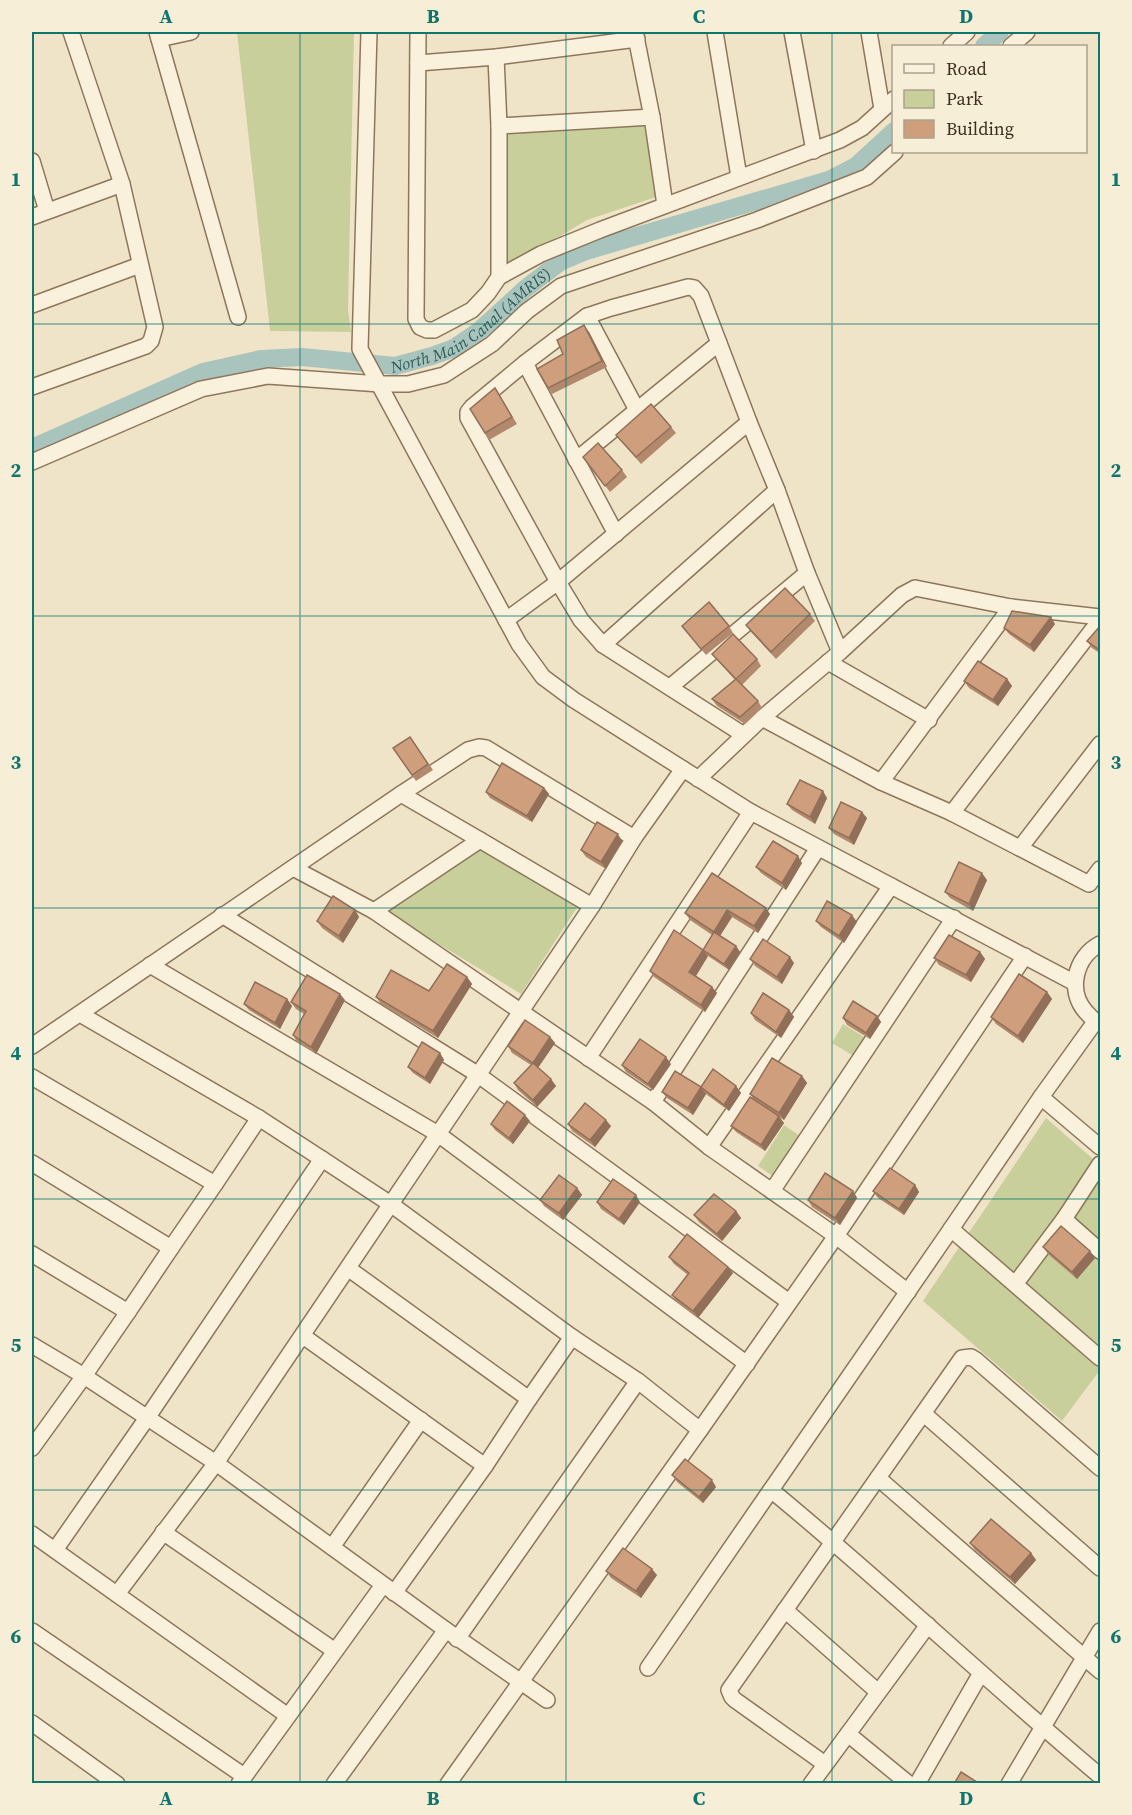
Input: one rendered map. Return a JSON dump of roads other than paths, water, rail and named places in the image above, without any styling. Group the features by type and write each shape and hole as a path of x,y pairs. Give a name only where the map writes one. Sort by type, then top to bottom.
{"street":[{"path":"32,387 146,346 151,341 155,322 122,184 71,32"},
{"path":"191,32 158,35 238,317"},
{"path":"369,32 360,349 519,644 543,677 574,700 751,812 1075,983"},
{"path":"418,32 416,319 420,327 427,330 434,330 472,310 500,277 541,254 739,177 814,151 862,128 888,104 870,32"},
{"path":"715,32 739,177"},
{"path":"792,32 814,151"},
{"path":"952,45 967,32"},
{"path":"1012,45 1028,32"},
{"path":"418,63 496,57 636,35 652,117 665,205"},
{"path":"496,57 500,277"},
{"path":"499,126 652,117"},
{"path":"32,462 201,389 268,376 408,384 444,375 492,344 527,311 561,286 757,220 867,177 894,153"},
{"path":"32,160 47,211"},
{"path":"32,217 122,184"},
{"path":"32,305 140,265"},
{"path":"744,735 603,645 581,620 468,418 468,412 472,407 587,316 691,287 701,296 777,490 834,657 929,720"},
{"path":"587,316 637,410"},
{"path":"576,460 718,343"},
{"path":"525,363 616,534"},
{"path":"506,620 558,582 749,422"},
{"path":"603,645 777,490"},
{"path":"670,687 807,573"},
{"path":"698,778 762,718 902,595 915,588 1011,607 1101,619 952,813"},
{"path":"880,782 929,720 1011,607"},
{"path":"762,718 880,782 952,813 1089,884 1101,869"},
{"path":"1020,848 1101,744"},
{"path":"32,1046 468,750 486,748 634,838"},
{"path":"117,1594 216,1463 592,906 634,838 683,769"},
{"path":"401,794 592,906"},
{"path":"588,1058 751,812"},
{"path":"374,911 480,840"},
{"path":"653,1102 818,848"},
{"path":"293,868 374,911 653,1102 709,1147 836,1236 908,1292"},
{"path":"709,1147 891,886"},
{"path":"222,915 477,1074 789,1302"},
{"path":"772,1191 954,918"},
{"path":"648,1668 1041,1097 1098,1023 1081,1006 1075,983 1078,967 1087,954 1101,944"},
{"path":"448,1784 747,1364 1025,956"},
{"path":"150,965 438,1134 747,1364"},
{"path":"80,1014 259,1118 392,1205 572,1337 638,1381 700,1430"},
{"path":"32,1077 215,1184"},
{"path":"1041,1097 1101,1147"},
{"path":"32,1447 84,1376 259,1118"},
{"path":"55,1550 322,1159"},
{"path":"32,1163 171,1248"},
{"path":"1016,1283 1064,1219 1101,1164"},
{"path":"1064,1219 1101,1251"},
{"path":"951,1229 1101,1358"},
{"path":"32,1254 128,1312"},
{"path":"349,1269 529,1399"},
{"path":"303,1336 485,1466"},
{"path":"32,1631 243,1781 335,1651 389,1589 485,1466 572,1337"},
{"path":"32,1345 84,1376 216,1463 451,1634 547,1700"},
{"path":"825,1764 735,1700 729,1690 924,1414 957,1363 962,1358 971,1357 1101,1468"},
{"path":"334,1784 451,1634 638,1381"},
{"path":"924,1414 1101,1568"},
{"path":"332,1547 421,1420"},
{"path":"878,1478 1101,1671"},
{"path":"771,1490 833,1541 1042,1728 1101,1776"},
{"path":"163,1532 335,1651"},
{"path":"32,1534 288,1716"},
{"path":"785,1610 878,1692"},
{"path":"811,1784 928,1625"},
{"path":"1009,1784 1101,1631"},
{"path":"917,1784 981,1673"},
{"path":"32,1723 117,1784"},
{"path":"848,1734 909,1784"}],"waterway":[{"name":"North Main Canal (AMRIS)","path":"985,45 1000,32"},
{"name":"North Main Canal (AMRIS)","path":"32,448 203,372 261,359 302,357 395,366 454,348 479,331 525,289 560,262 586,251 829,180 856,166 892,133"}]}
